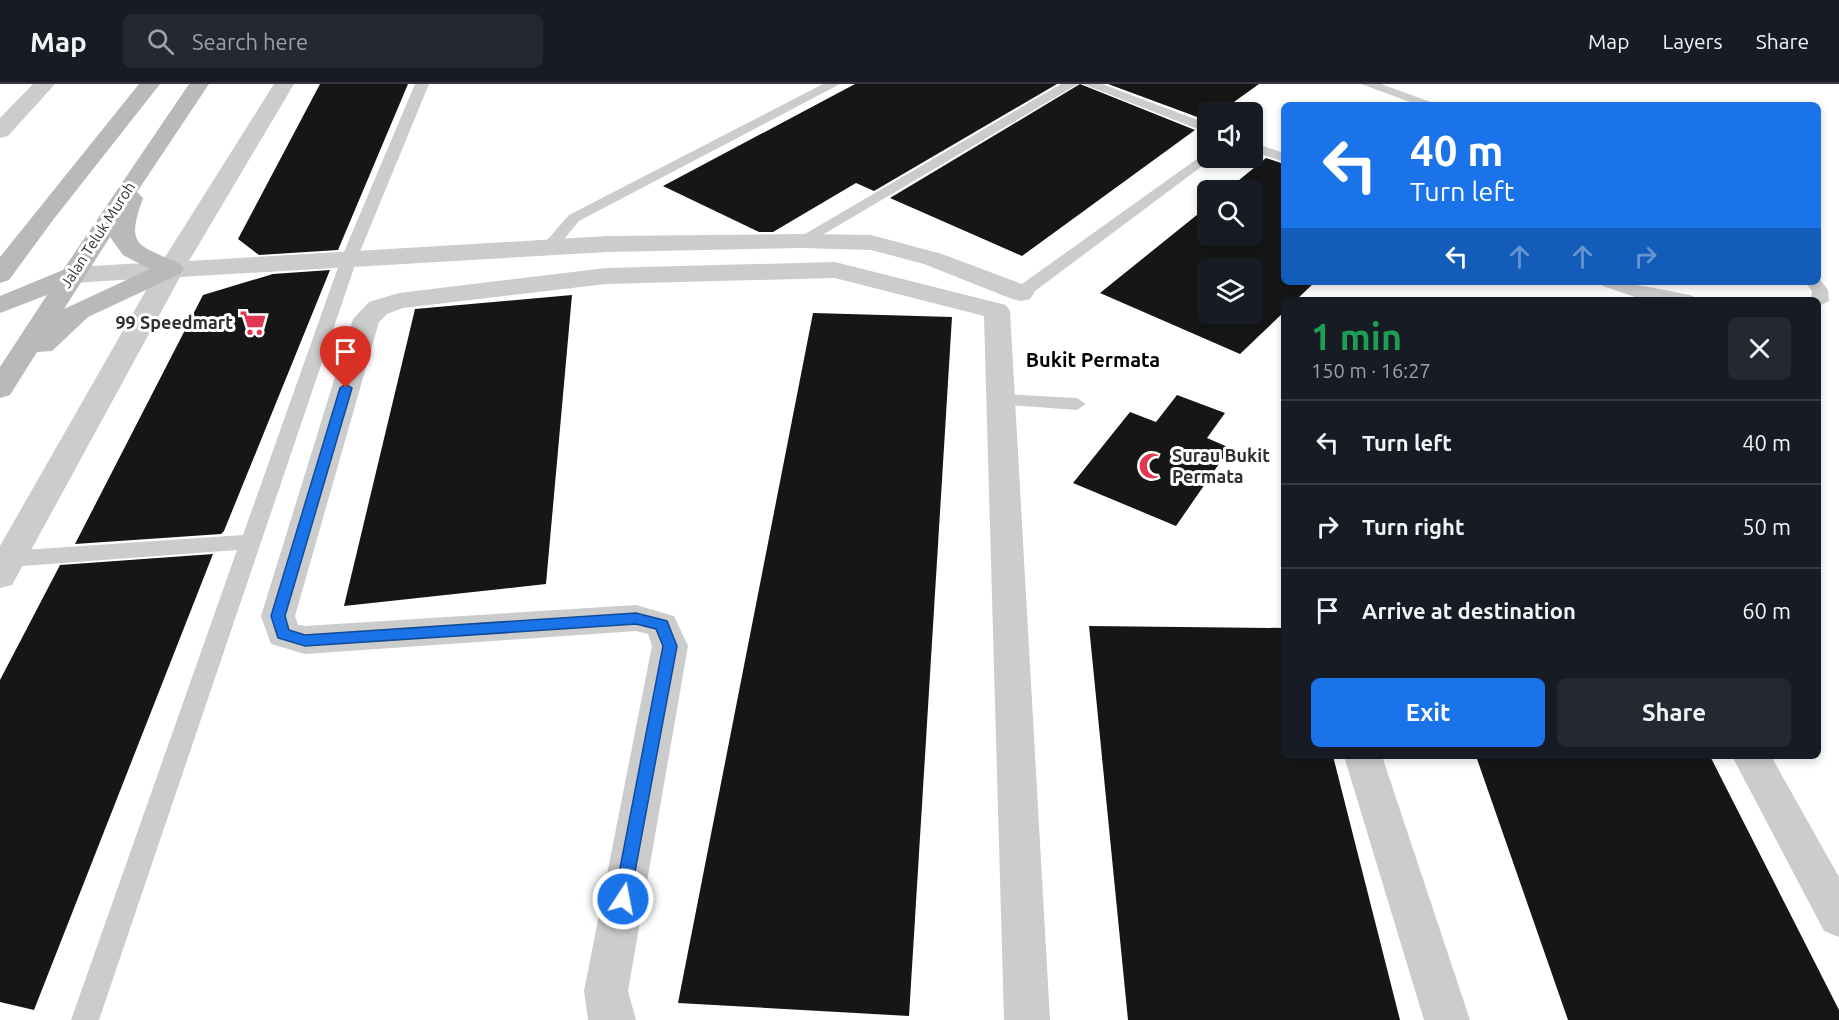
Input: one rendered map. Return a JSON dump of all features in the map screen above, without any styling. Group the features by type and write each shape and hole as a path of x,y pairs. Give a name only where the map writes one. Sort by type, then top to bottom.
{"main road":[{"path":"0,254 44,215 150,84"},
{"name":"Jalan Teluk Muroh","path":"0,390 140,170 200,84"},
{"path":"140,170 120,230 123,241 134,251 171,269"},
{"path":"0,275 34,255 44,215"},
{"path":"34,255 73,275"},
{"path":"0,390 63,323 79,311 171,269"},
{"path":"0,305 73,275"},
{"path":"0,325 16,331 27,348"}],"street":[{"path":"0,131 45,84"},
{"path":"5,567 171,269 284,84"},
{"path":"73,275 549,247 801,241 871,243 933,259 1009,302"},
{"path":"613,1020 609,1016 606,991 670,646 662,625 636,618 305,640 283,634 278,616 366,319 378,308 399,301 606,276 836,270 1009,302"},
{"path":"1009,302 1001,400 1027,1020"},
{"path":"1365,759 1447,1020"},
{"path":"1753,759 1839,917"}],"lane":[{"path":"85,1020 349,259 422,84"},
{"path":"549,247 573,218 833,84"},
{"path":"801,241 1071,84"},
{"path":"1090,84 1197,125"},
{"path":"1368,84 1423,102"},
{"path":"1263,150 1281,157"},
{"path":"1009,302 1197,163"},
{"path":"1617,285 1635,292 1668,297"},
{"path":"1001,400 1077,405"},
{"path":"5,567 250,542"}],"building":[{"path":"320,84 408,84 338,250 259,255 238,239"},
{"path":"855,84 1057,84 874,191 856,183 773,232 759,232 663,186"},
{"path":"1080,84 1195,130 1022,256 890,198"},
{"path":"1108,84 1259,84 1234,102 1197,102 1197,117"},
{"path":"1266,158 1281,163 1281,285 1312,285 1299,297 1281,297 1281,315 1240,354 1100,293 1197,215 1197,246 1263,246 1263,180 1239,180 1254,168 1263,168 1263,160"},
{"path":"330,270 224,531 221,534 75,544 203,295 273,274"},
{"path":"572,295 546,584 344,606 415,309"},
{"path":"813,313 952,317 909,1016 678,1003"},
{"name":"Surau Bukit Permata","path":"1177,395 1225,413 1207,438 1230,448 1176,526 1073,483 1130,412 1156,422"},
{"path":"213,554 34,1010 0,1002 0,680 60,565"},
{"path":"1089,626 1281,628 1281,759 1334,759 1400,1020 1128,1020"},
{"path":"1477,759 1712,759 1839,1010 1839,1020 1568,1020"}],"place":[{"name":"99 Speedmart","path":"253,323"},
{"name":"Surau Bukit Permata","path":"1152,466"}],"district":[{"name":"Bukit Permata","path":"1093,360"}],"route":[{"path":"346,388 278,616 283,634 305,640 636,618 662,625 670,646 623,899"}]}
